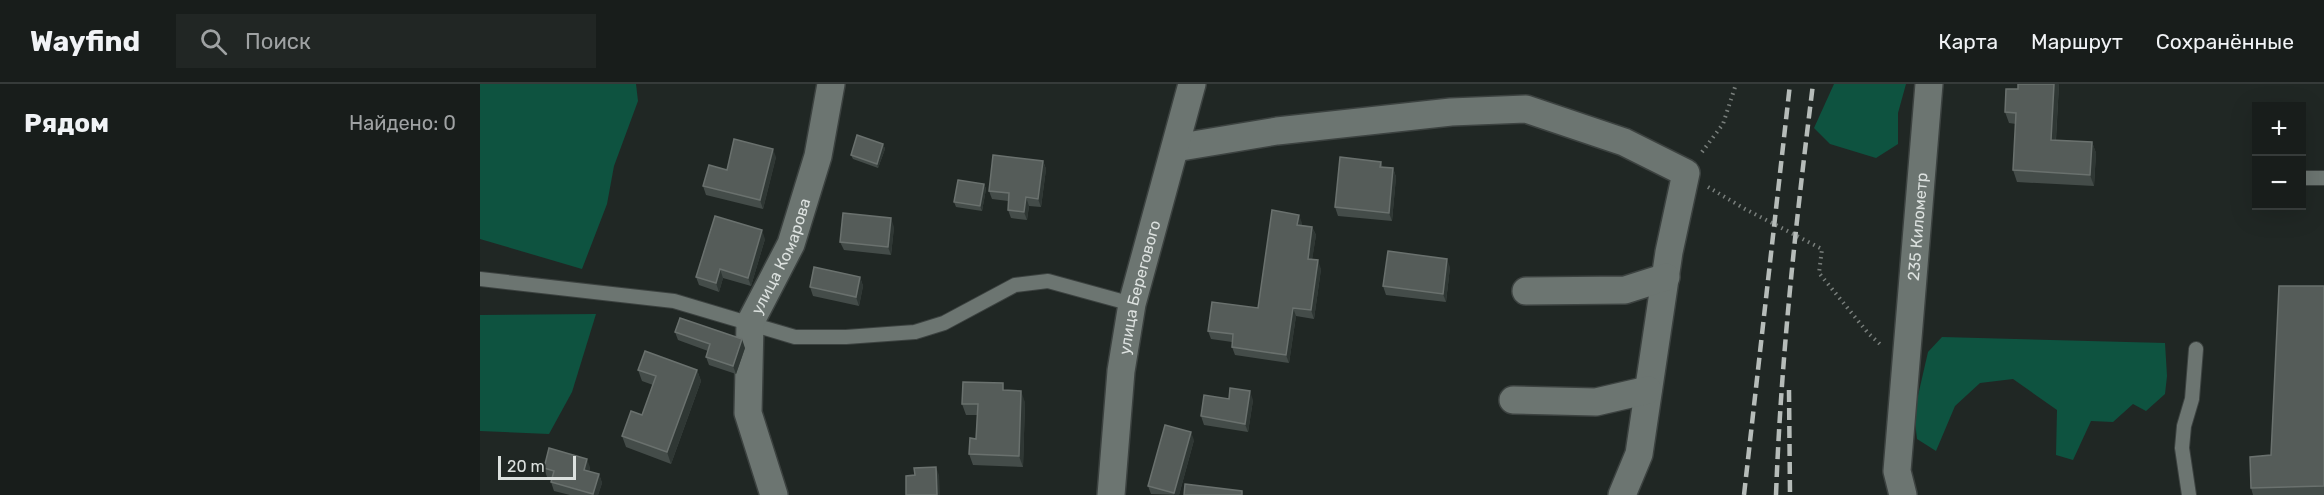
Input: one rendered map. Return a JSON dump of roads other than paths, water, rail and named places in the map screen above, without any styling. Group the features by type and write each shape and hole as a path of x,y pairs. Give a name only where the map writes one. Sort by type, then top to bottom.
{"street":[{"name":"улица Комарова","path":"774,495 748,412 750,323 791,244 818,156 831,84"},
{"name":"улица Берегового","path":"1111,495 1121,371 1132,304 1192,84"},
{"name":"235 Километр","path":"1903,495 1897,471 1929,84"},
{"path":"1175,148 1277,131 1451,112 1526,109 1624,142 1686,173 1666,277 1639,454 1622,495"},
{"path":"1526,291 1625,290 1666,277"},
{"path":"1513,400 1596,402 1648,390"}],"lane":[{"path":"2306,178 2324,178"},
{"path":"480,279 674,301 795,337 846,337 915,332 944,323 1015,285 1048,281 1132,304"},
{"path":"2189,495 2182,448 2184,426 2192,399 2196,350"}],"railway":[{"path":"1744,495 1790,84"},
{"path":"1776,495 1790,290 1813,84"},
{"path":"1789,390 1790,495"}]}
